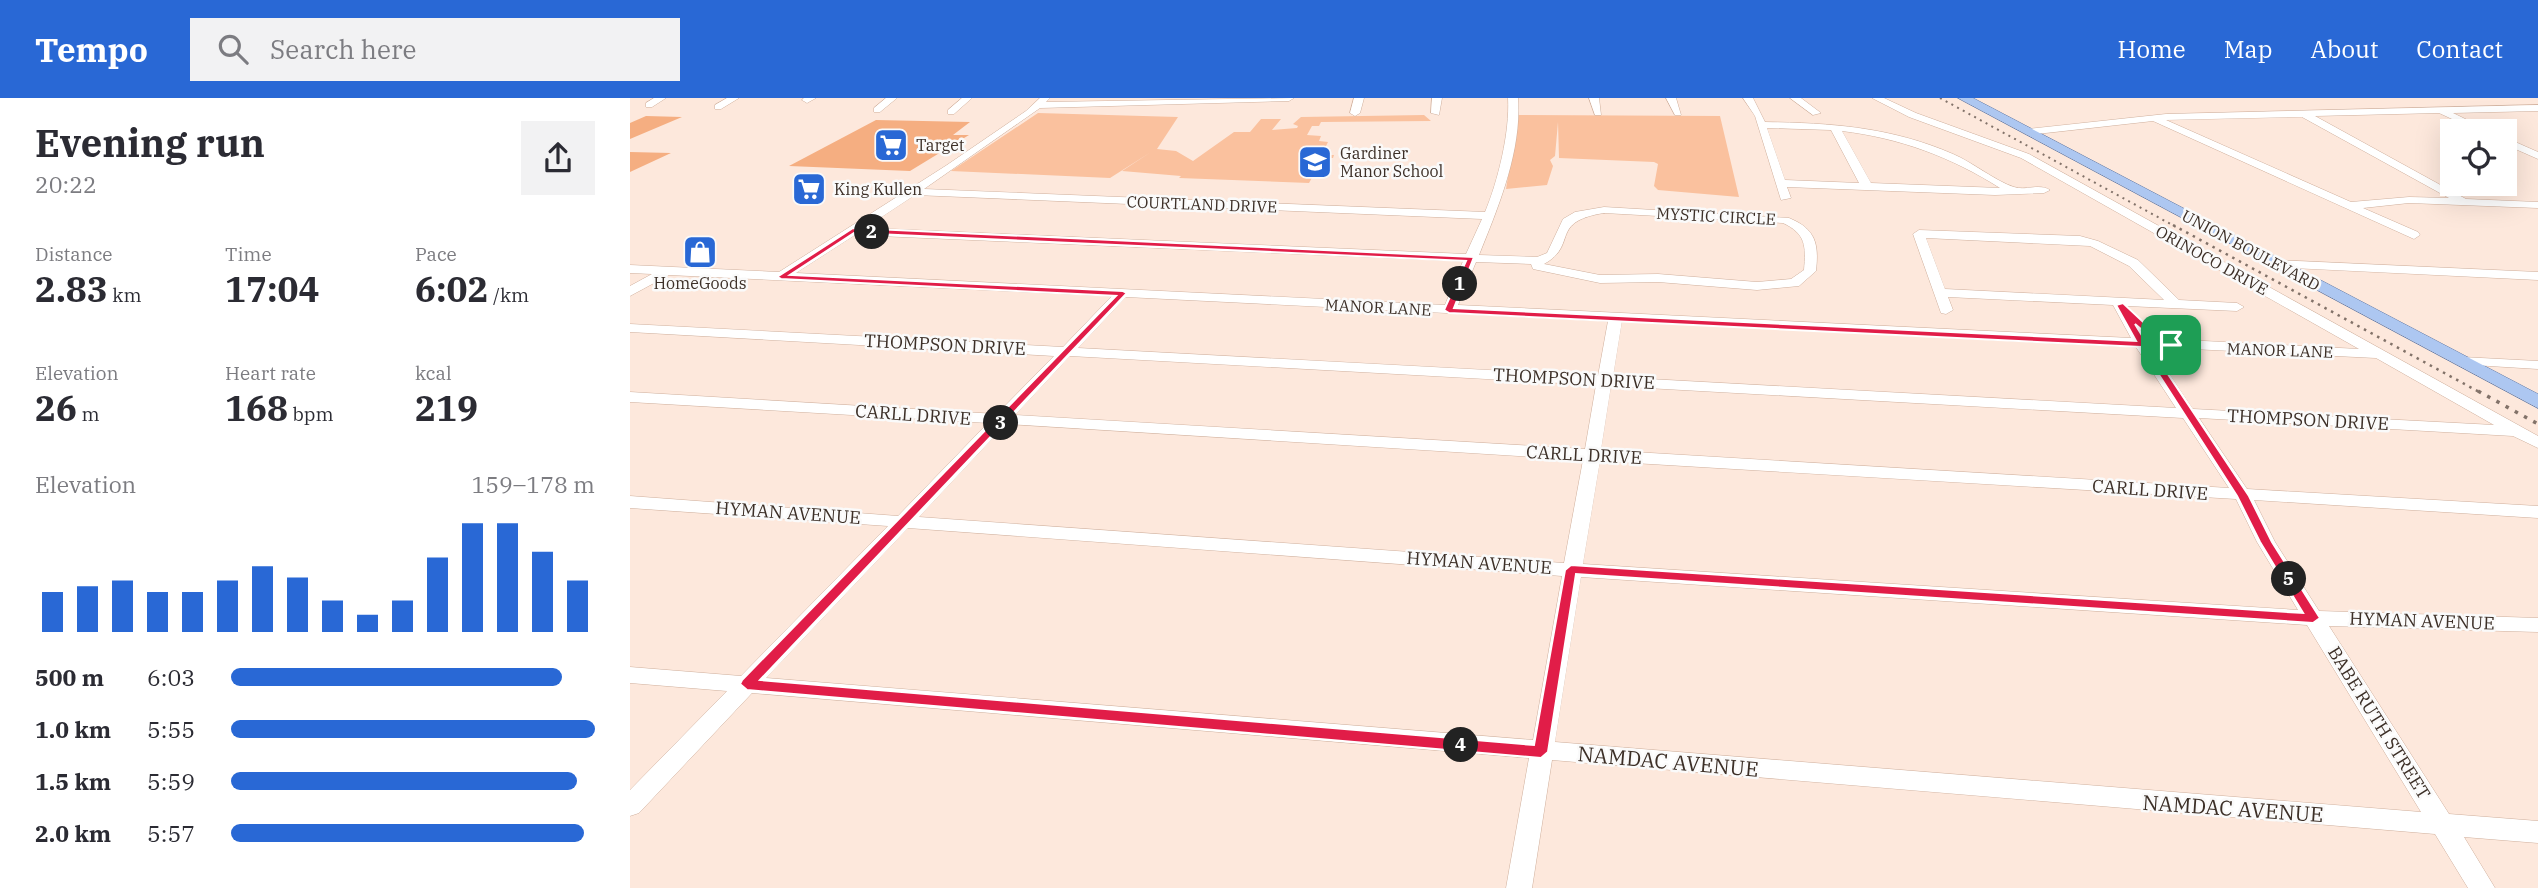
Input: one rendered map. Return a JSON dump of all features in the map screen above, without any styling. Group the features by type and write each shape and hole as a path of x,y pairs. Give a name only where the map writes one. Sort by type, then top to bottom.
{"main road":[{"name":"UNION BOULEVARD","path":"1964,98 2538,401"}],"street":[{"path":"649,105 662,98"},
{"path":"718,107 734,98"},
{"path":"877,110 892,98"},
{"path":"951,112 967,98"},
{"path":"781,277 914,192 1042,102 1289,98"},
{"path":"1355,113 1359,98"},
{"path":"1436,113 1437,98"},
{"path":"1449,310 1500,189 1514,112 1513,98"},
{"path":"1594,98 1598,113"},
{"path":"1671,98 1678,113"},
{"path":"1748,98 1759,118 1785,198"},
{"path":"1795,98 1816,113"},
{"name":"ORINOCO DRIVE","path":"1877,98 1905,112 1996,142 2056,172 2538,443"},
{"path":"2028,132 2152,118 2538,108"},
{"path":"2440,110 2459,119"},
{"path":"2304,114 2464,201"},
{"path":"1759,118 1872,131 1922,144 1958,160 2012,191"},
{"path":"2152,118 2414,235"},
{"path":"1835,126 1867,187"},
{"path":"2517,146 2538,156"},
{"path":"2045,190 2064,185 2064,180 2056,172"},
{"path":"1781,183 2012,191 2073,189 2098,196"},
{"name":"COURTLAND DRIVE","path":"914,192 1490,216"},
{"path":"2349,206 2409,200 2538,205"},
{"name":"MYSTIC CIRCLE","path":"853,231 1538,264 1610,279 1658,278 1776,286 1794,283 1810,271 1811,238 1797,225 1767,218 1604,210 1577,215 1568,220 1562,226 1552,255 1538,264"},
{"path":"1946,310 1919,234 2087,241 2107,249 2146,272 2175,304"},
{"path":"2277,264 2538,276"},
{"name":"MANOR LANE","path":"630,270 2379,354"},
{"path":"630,292 666,271"},
{"path":"630,806 1123,293"},
{"path":"1940,293 2237,307"},
{"path":"2119,303 2153,337 2171,345"},
{"name":"BABE RUTH STREET","path":"2119,303 2131,327 2243,496 2266,542 2482,888"},
{"path":"1519,888 1602,381 1615,319"},
{"name":"THOMPSON DRIVE","path":"630,328 2518,431"},
{"path":"2462,361 2538,365"},
{"name":"CARLL DRIVE","path":"630,397 2538,512"},
{"name":"HYMAN AVENUE","path":"630,502 1571,570 2313,618 2538,625"},
{"name":"NAMDAC AVENUE","path":"630,675 2538,832"}],"shaded area":[{"path":"1038,113 1178,117 1157,149 1176,151 1193,161 1234,132 1250,132 1261,119 1281,119 1272,130 1297,128 1298,126 1293,124 1301,117 1424,115 1431,121 1321,122 1319,126 1312,126 1307,135 1321,136 1319,141 1328,142 1325,148 1315,147 1313,152 1315,149 1324,149 1322,155 1334,155 1333,158 1323,158 1309,183 1179,178 1181,176 1122,171 1151,152 1110,178 951,171"},
{"path":"1518,115 1720,116 1739,197 1658,190 1654,186 1658,164 1654,162 1559,158 1558,122 1555,156 1550,160 1553,166 1547,185 1506,189"}],"building":[{"path":"646,116 682,117 630,139 630,123"},
{"name":"Target","path":"876,120 970,122 953,135 969,135 910,171 789,166"},
{"path":"630,152 671,153 630,172"}],"railway":[{"path":"1940,98 2176,227"},
{"path":"2173,225 2481,393"},
{"path":"2478,391 2538,424"}],"place":[{"name":"Target","path":"891,145"},
{"name":"Gardiner Manor School","path":"1315,162"},
{"name":"King Kullen","path":"809,189"},
{"name":"HomeGoods","path":"700,252"}],"route":[{"path":"2171,345 2144,344 1449,310 1471,259 853,231 781,277 1123,293 747,684 1541,752 1571,570 2313,618 2266,542 2243,496 2144,344 2138,338 2120,305 2153,337 2171,345"}]}
